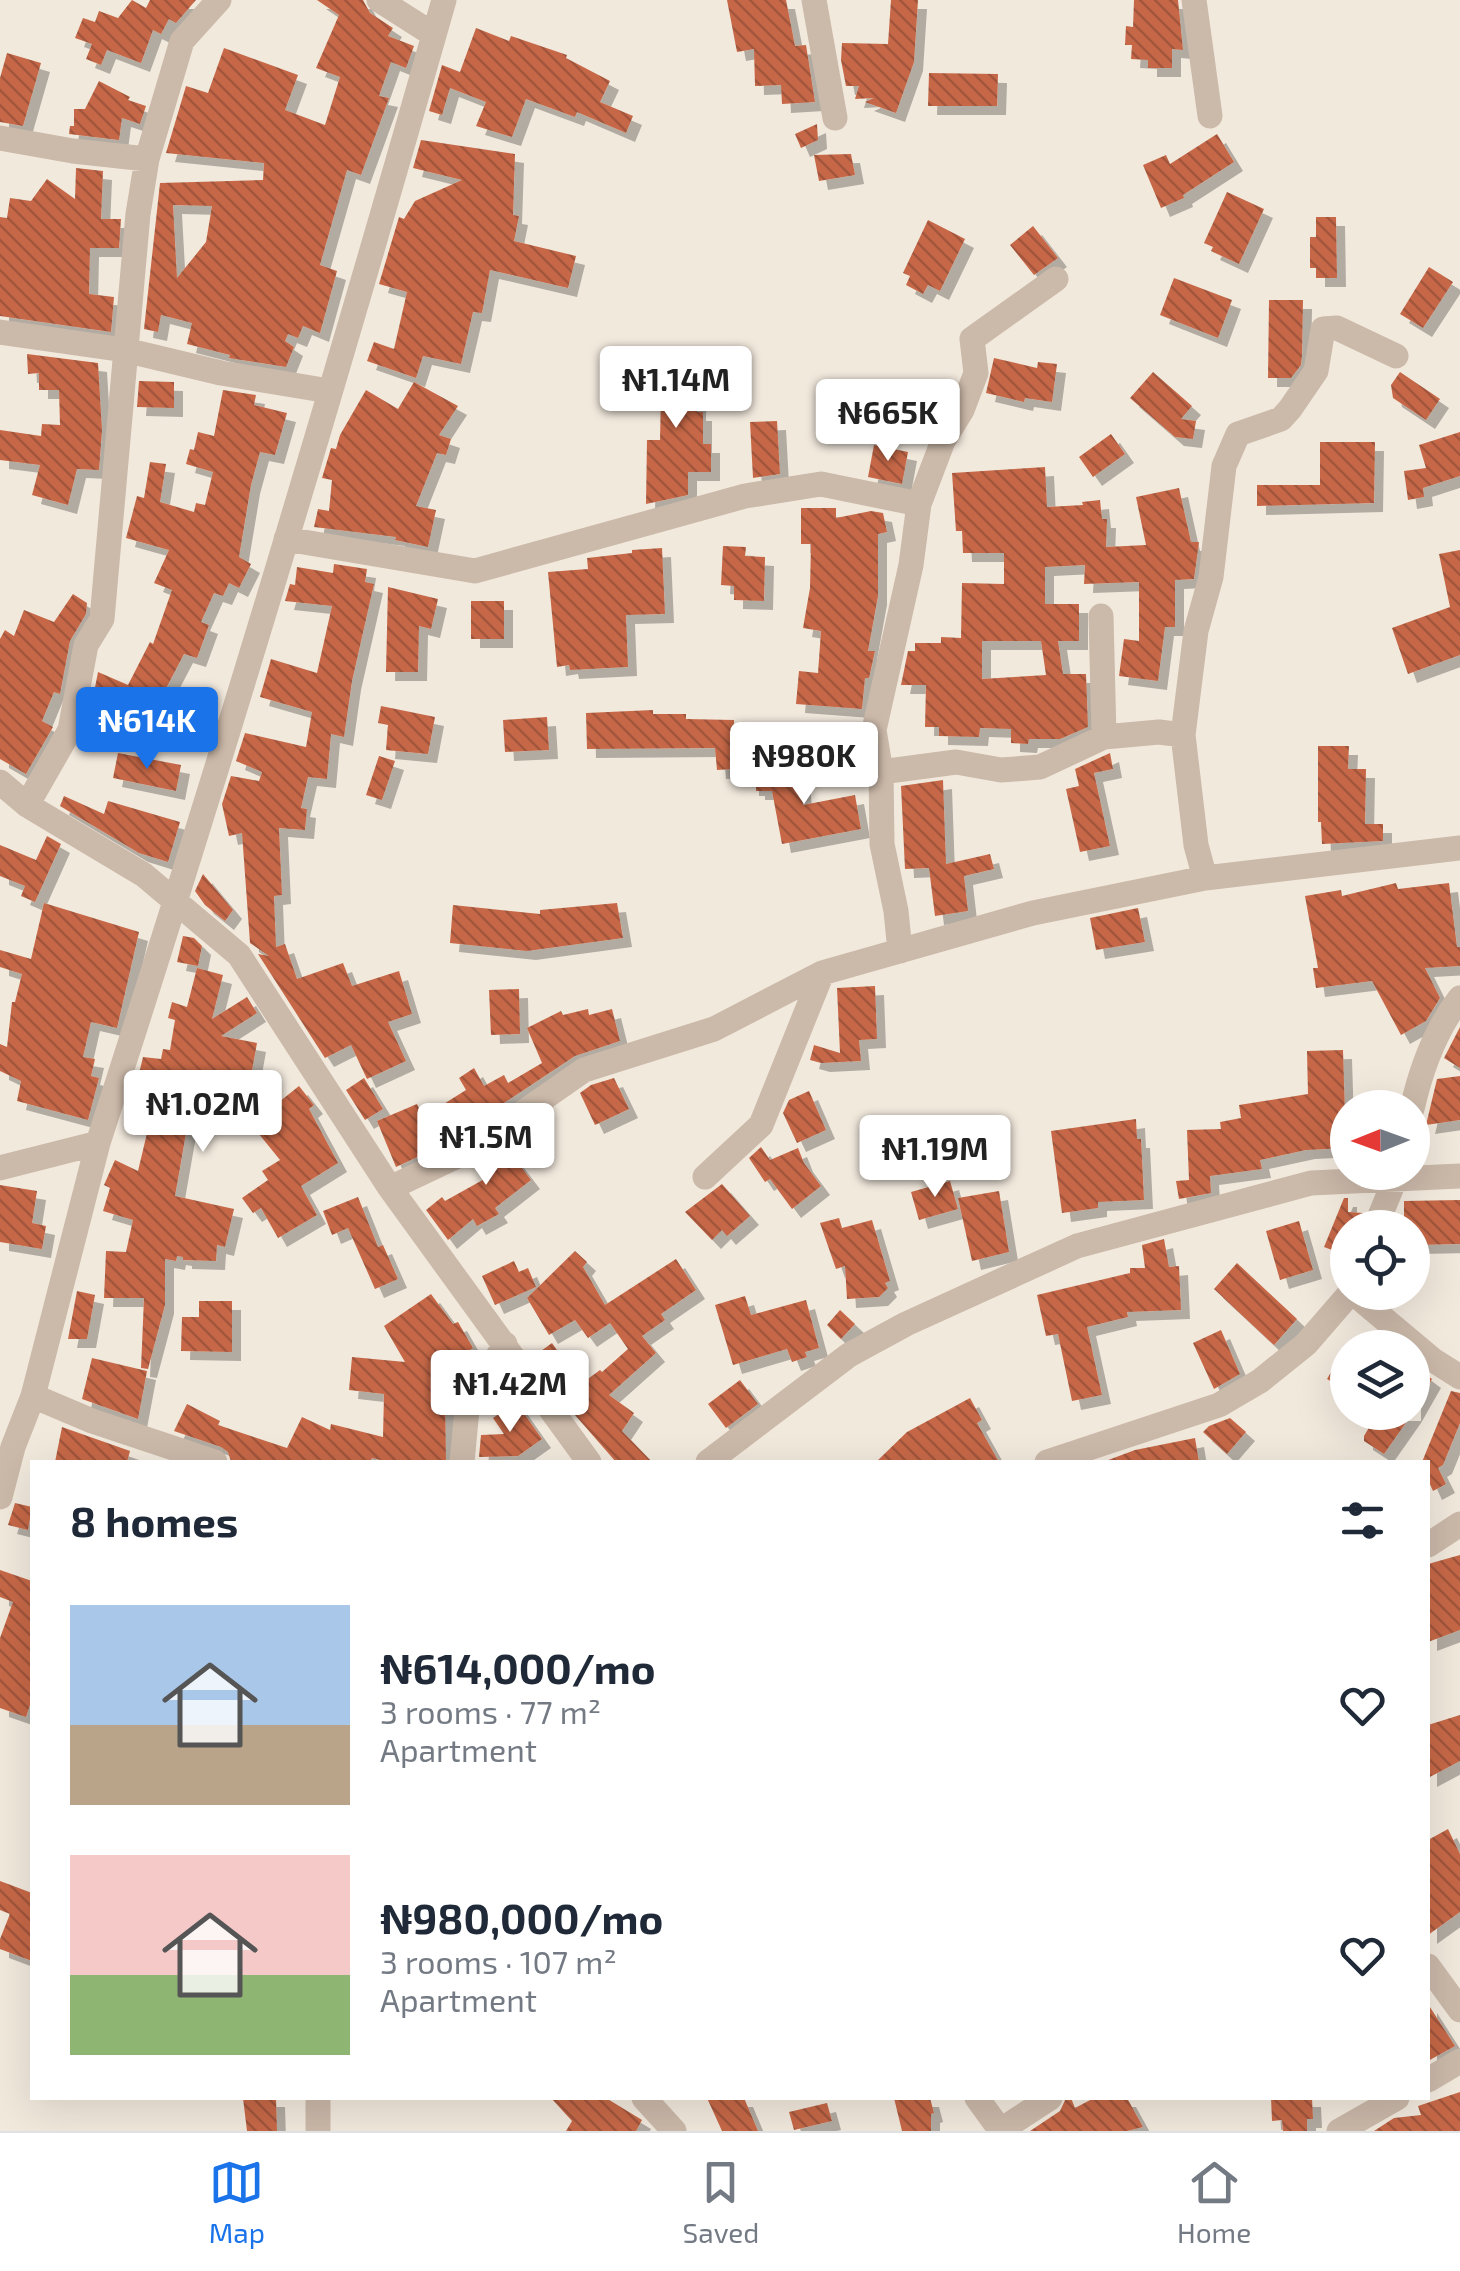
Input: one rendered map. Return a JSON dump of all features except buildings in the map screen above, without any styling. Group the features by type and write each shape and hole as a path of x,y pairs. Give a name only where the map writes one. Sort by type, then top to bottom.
{"street":[{"path":"27,805 70,730 86,645 102,619 138,214 147,158 182,42 220,0"},
{"path":"379,0 434,35"},
{"path":"0,1497 6,1446 33,1396 98,1143 177,900 444,0"},
{"path":"814,0 835,118"},
{"path":"1194,0 1210,116"},
{"path":"0,138 73,151 147,158"},
{"path":"900,951 882,844 880,772 874,730 911,566 919,504 976,373 972,339 1056,279"},
{"path":"1205,878 1196,844 1183,735 1196,631 1211,577 1224,466 1230,446 1238,434 1281,418 1290,410 1316,371 1324,329 1337,328 1396,356"},
{"path":"0,332 125,350 329,391"},
{"path":"286,539 476,571 746,496 821,484 919,504"},
{"path":"1100,616 1104,737"},
{"path":"880,772 956,762 1000,770 1040,767 1104,737 1158,732 1183,735"},
{"path":"0,782 27,805 144,875 239,955 390,1188 588,1460"},
{"path":"390,1188 468,1151 584,1070 714,1029 822,972 1033,913 1205,878 1460,848"},
{"path":"705,1177 762,1125 822,972"},
{"path":"1417,1090 1448,1014 1460,998"},
{"path":"0,1168 98,1143"},
{"path":"1430,1176 1460,1176"},
{"path":"711,1460 849,1355 906,1324 1077,1246 1311,1182 1330,1181"},
{"path":"1053,1460 1220,1405 1260,1381 1306,1344 1335,1310"},
{"path":"1373,1310 1460,1377"},
{"path":"462,1460 468,1408 504,1344"},
{"path":"33,1396 92,1421 209,1460"},
{"path":"1430,1544 1460,1524"},
{"path":"1430,1969 1460,2010"},
{"path":"1430,2079 1460,2061"},
{"path":"318,2100 318,2131"},
{"path":"646,2100 674,2131"},
{"path":"978,2100 1001,2131 1047,2100"},
{"path":"1339,2131 1393,2100"}]}
